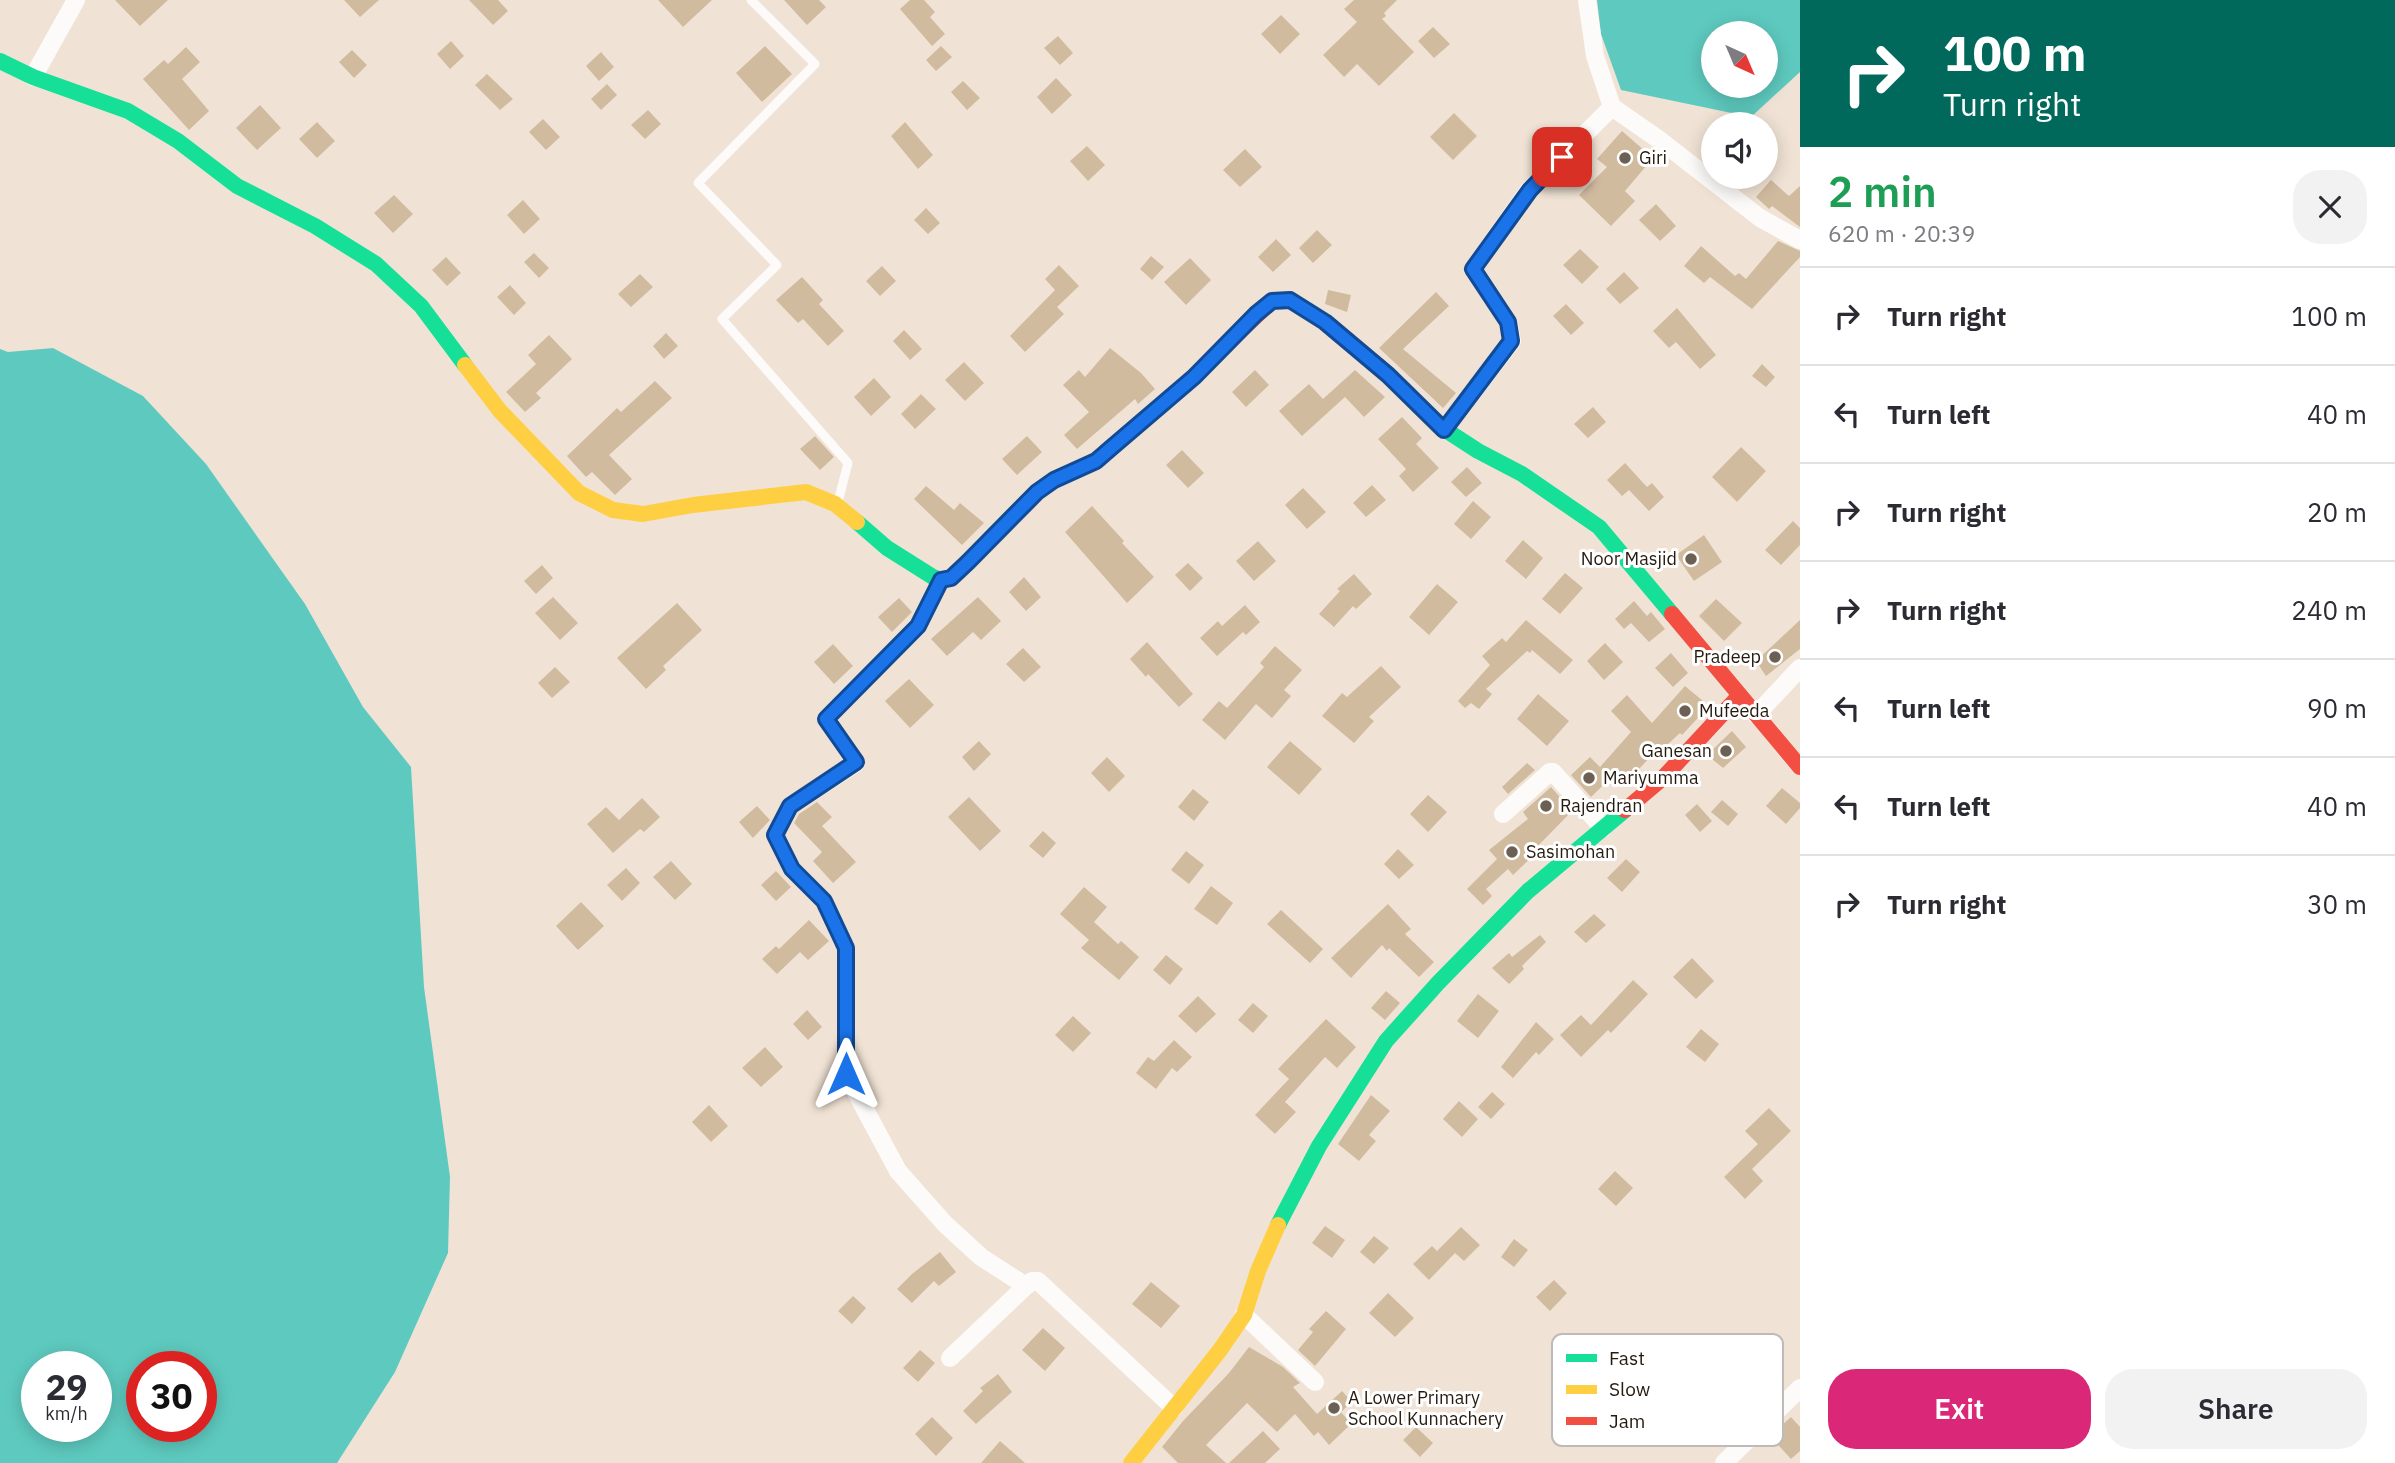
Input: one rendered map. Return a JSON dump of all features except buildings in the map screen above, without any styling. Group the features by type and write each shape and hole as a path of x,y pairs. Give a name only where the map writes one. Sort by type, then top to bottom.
{"main road":[{"path":"0,61 33,77 128,111 178,141 237,186 315,226 376,264 421,306 500,411 579,493 613,510 643,514 693,505 806,492 820,495 838,503 873,537 941,580 951,578 1037,492 1054,480 1096,461 1194,377 1272,301 1290,300 1325,322 1388,375 1444,430 1522,474 1599,527 1800,767"},
{"path":"1130,1463 1244,1315 1258,1271 1289,1201 1386,1041 1438,983 1528,891 1663,778 1740,695"}],"street":[{"path":"33,77 76,0"},
{"path":"1587,0 1595,57 1612,107 1661,141 1760,218 1800,240"},
{"path":"1444,430 1511,341 1508,322 1473,269 1530,190 1612,107"},
{"path":"941,580 918,626 826,719 856,762 790,806 775,835 792,869 824,901 846,948 846,1074 898,1171 945,1224 981,1257 1026,1286"},
{"path":"1756,715 1800,668"},
{"path":"1503,814 1553,772 1603,828"},
{"path":"950,1358 1026,1286 1032,1281 1038,1281 1174,1408"},
{"path":"1244,1315 1315,1382"},
{"path":"1783,1405 1800,1388"},
{"path":"1724,1463 1741,1446"}],"lane":[{"path":"751,0 815,64 698,183 777,265 722,319 848,463 838,503"}],"water":[{"path":"1597,0 1800,0 1800,72 1778,92 1778,21 1701,21 1701,98 1772,98 1756,112 1727,112 1621,90 1601,34"},
{"path":"53,348 143,396 206,464 305,604 363,707 411,767 424,987 450,1177 448,1253 395,1372 337,1463 0,1463 0,349 8,352"}],"traffic: fast":[{"path":"0,61 33,77 128,111 178,141 237,186 315,226 376,264 421,306 465,365"},
{"path":"857,522 887,548 933,577 941,580 951,578 1036,492 1054,480 1096,461 1194,377 1219,351"},
{"path":"1441,427 1478,451 1522,474 1599,527 1672,614"},
{"path":"1278,1225 1319,1146 1386,1041 1438,983 1528,891 1625,810"}],"traffic: slow":[{"path":"465,365 500,411 579,493 613,510 643,514 693,505 806,492 835,504 857,522"},
{"path":"1131,1463 1220,1350 1244,1315 1258,1271 1278,1225"}],"traffic: jam":[{"path":"1219,351 1272,301 1290,300 1325,322 1388,375 1441,427"},
{"path":"1672,614 1800,767"},
{"path":"1625,810 1663,778 1740,695"}],"place":[{"name":"Giri","path":"1625,158"},
{"name":"Noor Masjid","path":"1691,559"},
{"name":"Pradeep","path":"1775,657"},
{"name":"Mufeeda","path":"1685,711"},
{"name":"Ganesan","path":"1726,751"},
{"name":"Mariyumma","path":"1589,778"},
{"name":"Rajendran","path":"1546,806"},
{"name":"Sasimohan","path":"1512,852"},
{"name":"A Lower Primary School Kunnachery","path":"1334,1408"}],"route":[{"path":"846,1074 846,948 824,901 792,869 775,835 790,806 856,762 826,719 918,626 941,580 951,578 1037,492 1076,468 1096,461 1194,377 1272,301 1290,300 1325,322 1388,375 1444,430 1511,341 1508,322 1473,269 1530,190 1562,157"}]}
